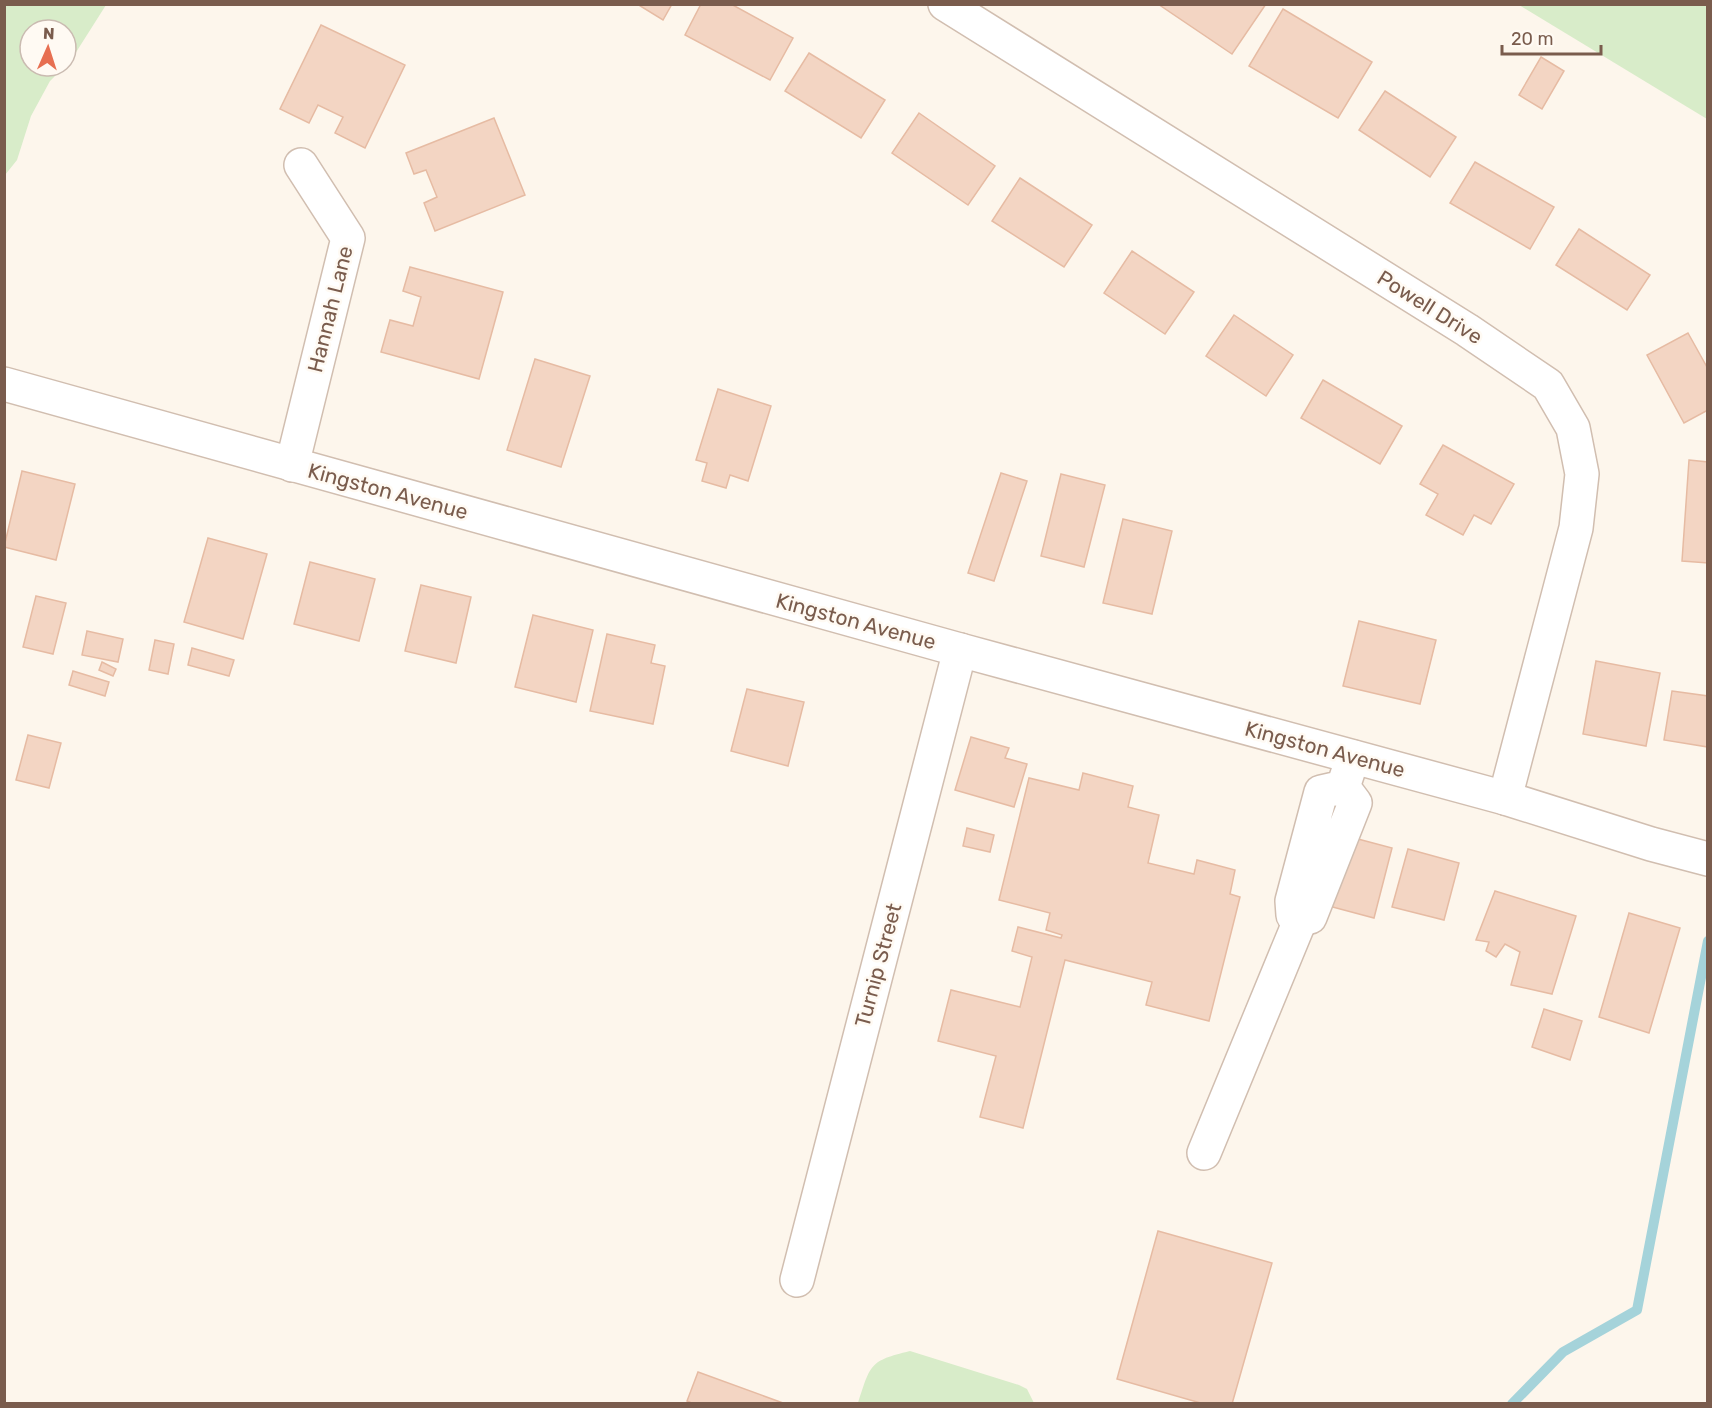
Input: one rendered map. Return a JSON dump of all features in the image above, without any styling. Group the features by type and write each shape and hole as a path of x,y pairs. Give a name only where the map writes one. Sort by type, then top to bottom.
{"street":[{"name":"Powell Drive","path":"945,4 1467,330 1548,385 1573,428 1582,474 1576,528 1505,798"},
{"name":"Hannah Lane","path":"292,465 348,238 301,165"},
{"name":"Kingston Avenue","path":"4,384 960,650 1505,798 1707,859"},
{"name":"Turnip Street","path":"797,1280 960,650"},
{"path":"1204,1154 1301,918 1293,915 1293,901 1340,794 1353,757"}],"green space":[{"path":"5,4 106,5 78,49 78,18 18,18 18,78 53,78 31,116 17,160 5,175"},
{"path":"1519,5 1707,5 1707,119"},
{"path":"910,1351 1019,1385 1027,1389 1034,1403 858,1403 869,1372 874,1366 886,1358"}],"building":[{"path":"637,4 672,4 663,20"},
{"path":"701,4 731,4 793,38 770,80 685,35"},
{"path":"1158,4 1266,4 1232,54"},
{"path":"1283,9 1372,62 1338,118 1249,66"},
{"path":"321,25 405,65 365,148 335,133 343,117 318,105 309,123 280,109"},
{"path":"809,53 885,100 861,138 785,91"},
{"path":"1541,57 1564,71 1542,109 1519,95"},
{"path":"1385,91 1456,137 1430,177 1359,130"},
{"path":"919,113 995,166 968,205 892,153"},
{"path":"494,118 525,195 435,231 424,203 437,197 426,170 414,174 406,153"},
{"path":"1475,162 1554,207 1530,249 1450,203"},
{"path":"1020,178 1092,225 1064,267 992,221"},
{"path":"1579,229 1650,275 1627,310 1556,265"},
{"path":"1132,251 1194,292 1165,334 1104,293"},
{"path":"410,267 503,292 479,379 381,352 390,320 413,326 421,297 403,291"},
{"path":"1234,315 1293,355 1266,396 1206,356"},
{"path":"1688,333 1708,369 1708,410 1684,423 1647,355"},
{"path":"535,359 590,376 561,467 507,450"},
{"path":"1323,380 1402,426 1380,464 1301,418"},
{"path":"718,389 771,406 748,481 730,475 726,488 702,481 707,463 696,460"},
{"path":"1443,445 1514,484 1491,524 1474,515 1463,535 1426,515 1438,494 1420,484"},
{"path":"1689,460 1708,462 1708,563 1682,561"},
{"path":"22,471 75,484 56,560 4,547"},
{"path":"1001,473 1027,481 994,581 968,573"},
{"path":"1061,474 1105,485 1084,567 1041,556"},
{"path":"1123,519 1172,531 1152,614 1103,603"},
{"path":"208,538 267,554 243,639 184,622"},
{"path":"310,562 375,579 359,641 294,624"},
{"path":"421,585 471,597 456,663 405,651"},
{"path":"36,596 66,603 53,654 23,647"},
{"path":"533,615 593,630 576,702 515,687"},
{"path":"1359,621 1436,640 1420,704 1343,686"},
{"path":"87,631 123,639 118,662 82,655"},
{"path":"607,634 655,645 651,663 665,666 653,724 590,711"},
{"path":"155,640 174,644 168,674 149,670"},
{"path":"192,648 234,660 229,676 188,665"},
{"path":"1596,661 1660,673 1646,746 1583,734"},
{"path":"102,662 116,669 113,676 99,670"},
{"path":"73,671 109,682 105,696 69,685"},
{"path":"747,689 804,702 788,766 731,751"},
{"path":"1672,691 1708,696 1708,747 1664,740"},
{"path":"28,735 61,743 49,788 16,780"},
{"path":"971,737 1009,748 1005,758 1027,764 1014,807 955,790"},
{"path":"1083,773 1133,786 1128,807 1159,815 1148,863 1194,874 1197,860 1235,870 1230,894 1240,897 1209,1021 1146,1005 1152,982 1065,960 1023,1128 980,1117 996,1056 938,1041 951,990 1020,1007 1032,957 1012,951 1018,927 1061,938 1062,935 1046,930 1050,913 999,900 1029,778 1079,790"},
{"path":"967,828 994,835 990,852 963,846"},
{"path":"1343,835 1392,848 1374,918 1325,905"},
{"path":"1408,849 1459,863 1444,920 1392,907"},
{"path":"1495,891 1576,916 1552,994 1511,985 1520,952 1505,944 1496,957 1486,951 1489,942 1476,940"},
{"path":"1629,913 1680,928 1649,1033 1599,1017"},
{"path":"1544,1009 1582,1021 1570,1060 1532,1047"},
{"path":"1158,1231 1272,1263 1232,1404 1204,1404 1117,1379"},
{"path":"698,1372 783,1403 694,1404 687,1401"}],"waterway":[{"path":"1512,1404 1563,1352 1637,1310 1708,941"}]}
